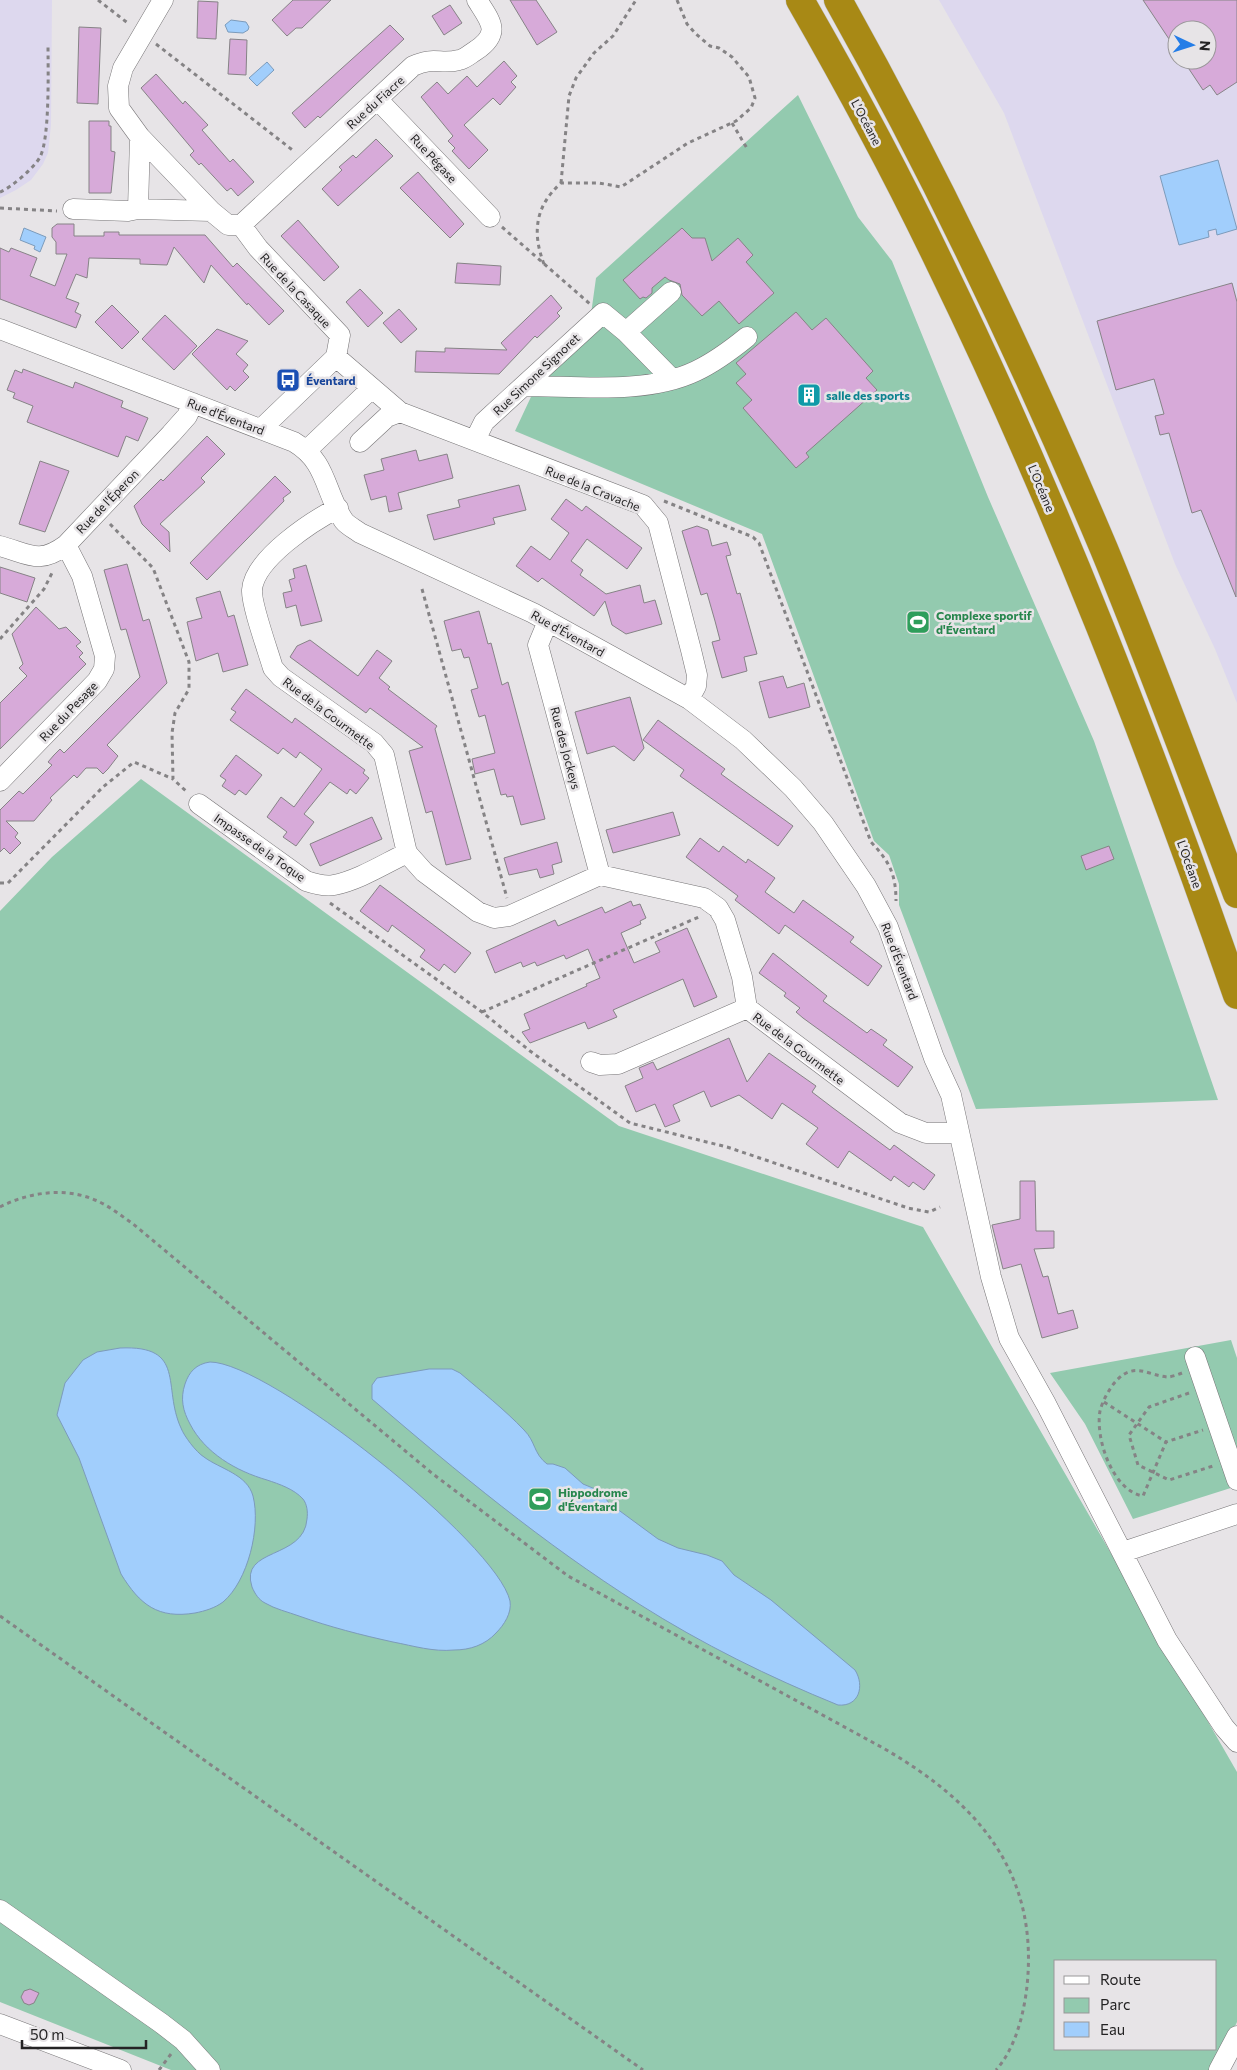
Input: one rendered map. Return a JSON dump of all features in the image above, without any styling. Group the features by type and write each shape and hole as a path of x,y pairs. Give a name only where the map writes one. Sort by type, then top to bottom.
{"highway":[{"name":"L’Océane","path":"800,0 912,207 1024,446 1116,667 1237,995"},
{"path":"838,0 952,215 1053,431 1105,552 1237,894"}],"street":[{"path":"163,0 141,32 122,68 118,86 119,108 140,137 211,212 228,225 241,225"},
{"name":"Rue du Fiacre","path":"241,225 413,66 426,60 461,60 488,43 493,33 490,22 477,0"},
{"name":"Rue Pégase","path":"378,100 490,217"},
{"path":"138,209 140,137"},
{"path":"73,209 211,212"},
{"name":"Rue de la Casaque","path":"241,225 258,248 340,335 336,357"},
{"path":"626,332 671,292"},
{"path":"603,313 626,332 672,379"},
{"name":"Rue Simone Signoret","path":"475,440 484,422 603,313"},
{"name":"Rue d'Éventard","path":"0,329 261,429 307,450 320,466 345,522 360,533 548,621 689,699 743,740 793,788 823,823 866,886 892,936 934,1058 951,1095 991,1277 1009,1338 1046,1404 1167,1640 1224,1727 1237,1742"},
{"path":"524,386 640,386 672,379 695,372 724,355 747,337"},
{"path":"261,429 336,357 400,412 388,417 360,442"},
{"path":"307,450 371,389"},
{"name":"Rue de l'Éperon","path":"0,546 41,558 52,555 66,545 187,416 192,403"},
{"name":"Rue de la Cravache","path":"400,412 643,505 658,523 697,675 696,686 689,699"},
{"name":"Rue de la Gourmette","path":"338,508 311,522 258,570 252,592 273,668 281,677 374,743 384,755 407,853 424,872 478,912 494,918 509,916 600,875 704,898 718,908 725,920 742,977 746,1008 900,1122 926,1133 946,1135 958,1133"},
{"name":"Rue du Pesage","path":"0,781 97,681 104,669 105,656 82,576 66,545"},
{"name":"Rue des Jockeys","path":"548,621 538,645 600,875"},
{"name":"Impasse de la Toque","path":"199,804 306,881 320,885 332,885 347,881 407,853"},
{"path":"584,1069 618,1064 746,1008"},
{"path":"1197,1363 1234,1470"},
{"path":"1123,1552 1237,1514"},
{"path":"0,1910 161,2023 182,2040 210,2070"},
{"path":"0,2024 121,2070"},
{"path":"1219,2070 1237,2036"}],"path":[{"path":"98,0 301,157"},
{"path":"544,264 538,250 538,220 543,203 561,183 568,96 576,78 594,53 613,36 636,0"},
{"path":"561,183 599,182 621,187 688,143 732,123 751,108 755,98 749,77 732,57 719,48 710,46 696,34 687,24 677,0"},
{"path":"0,192 9,188 24,174 40,158 42,152 48,102 48,44"},
{"path":"732,123 748,150"},
{"path":"0,208 65,211 73,209"},
{"path":"490,217 575,293 603,313"},
{"path":"654,497 753,537 759,543 871,842 888,860 896,885 896,906"},
{"path":"109,522 153,568 189,662 189,689 175,713 172,734 173,779"},
{"path":"0,639 44,589 54,570"},
{"path":"422,589 507,899"},
{"path":"0,883 8,883 103,787 134,762 173,779 199,804"},
{"path":"482,1012 710,912"},
{"path":"573,1082 584,1069"},
{"path":"0,1207 35,1194 55,1192 76,1193 97,1200 132,1223 433,1474 568,1576 883,1748 913,1766 946,1792 976,1818 1001,1853 1025,1911 1030,1955 1025,2010 1004,2061 996,2070"},
{"path":"1197,1363 1168,1377 1141,1370 1128,1372 1116,1380 1100,1411 1100,1429 1114,1475 1125,1489 1143,1496 1166,1442 1219,1426"},
{"path":"1206,1388 1149,1407 1129,1435 1138,1465 1169,1480 1234,1470"},
{"path":"1104,1402 1166,1442"},
{"path":"0,1616 643,2070"}],"shaded area":[{"path":"0,0 52,0 51,125 48,153 43,164 31,180 0,198"},
{"path":"939,0 1237,0 1237,703 1215,649 1175,564 1004,113"}],"green space":[{"name":"Complexe sportif d'Éventard","path":"798,95 858,217 892,261 988,497 1094,741 1218,1100 976,1109 899,905 899,884 889,855 874,841 762,534 515,431 537,384 591,314 596,278"},
{"name":"Hippodrome d'Éventard","path":"141,779 619,1126 923,1227 1237,1772 1237,2022 1214,2070 171,2070 0,2002 0,911 52,857"},
{"path":"1231,1340 1237,1358 1237,1486 1133,1519 1085,1424 1050,1373"}],"water":[{"path":"231,20 246,22 249,27 248,30 243,33 228,32 225,25"},
{"path":"267,62 274,70 257,86 249,78"},
{"path":"1218,160 1237,229 1217,235 1216,229 1208,231 1209,237 1179,245 1160,176"},
{"path":"24,228 46,237 40,252 34,249 35,246 20,240"},
{"path":"120,1348 141,1349 155,1353 164,1361 168,1371 176,1413 187,1439 201,1455 245,1482 253,1496 255,1509 254,1538 246,1567 232,1593 213,1608 195,1613 170,1614 151,1607 135,1594 121,1574 79,1458 57,1415 65,1383 83,1360 97,1352"},
{"path":"210,1362 239,1370 280,1391 327,1422 425,1500 466,1539 496,1574 510,1601 510,1610 507,1618 499,1630 487,1641 471,1648 460,1650 431,1649 334,1627 277,1609 261,1600 252,1587 251,1574 255,1565 295,1541 303,1532 307,1519 307,1508 303,1499 295,1492 244,1472 222,1460 196,1434 184,1410 183,1389 194,1369"},
{"path":"429,1369 452,1369 460,1373 528,1434 542,1460 547,1464 565,1468 583,1484 600,1491 609,1503 658,1539 678,1548 707,1555 722,1561 734,1575 771,1600 855,1670 860,1682 860,1689 855,1699 851,1703 838,1705 736,1659 663,1619 604,1581 535,1532 372,1399 372,1385 377,1378"}],"building":[{"path":"293,0 331,0 302,28 296,28 287,36 272,20"},
{"path":"510,0 536,0 557,32 537,45"},
{"path":"1143,0 1237,0 1237,82 1217,95 1210,85 1203,90 1190,70 1217,70 1217,20 1167,20 1167,36"},
{"path":"198,1 218,2 216,39 197,38"},
{"path":"450,5 462,23 444,35 432,16"},
{"path":"390,25 404,39 320,118 318,116 305,128 292,113"},
{"path":"79,27 101,28 98,104 77,103"},
{"path":"230,39 247,40 246,75 228,74"},
{"path":"504,61 517,76 511,82 516,87 500,105 493,98 464,125 488,150 469,169 452,151 455,148 448,141 453,136 421,97 437,82 448,94 467,76 477,87"},
{"path":"156,74 183,104 185,101 208,125 202,130 230,162 233,159 254,182 238,196 231,188 227,191 201,163 199,165 190,155 194,151 141,88"},
{"path":"89,121 109,121 109,126 111,126 111,151 115,152 111,193 89,193"},
{"path":"376,139 393,156 338,206 322,189 342,170 339,167 353,155 356,158"},
{"path":"418,172 464,224 450,238 400,188"},
{"path":"298,220 339,267 324,281 281,236"},
{"path":"57,224 74,224 74,236 104,236 104,232 119,232 119,235 205,235 233,267 237,263 284,311 269,325 248,303 247,305 211,265 204,283 174,247 167,265 140,264 140,259 89,258 87,278 76,274 66,298 79,303 75,312 81,315 76,328 0,299 0,248 9,252 11,248 37,258 30,276 55,286 67,254 56,254 56,242 52,237 52,228"},
{"path":"682,228 692,238 705,238 712,261 738,238 753,255 746,262 774,293 739,324 719,301 702,316 682,295 680,284 665,277 652,288 652,293 646,298 640,299 623,280"},
{"path":"457,263 501,266 500,285 455,283"},
{"path":"1232,283 1237,302 1236,597 1201,510 1192,513 1169,433 1160,435 1155,416 1164,414 1154,379 1116,390 1097,321"},
{"path":"360,289 383,313 368,327 346,302"},
{"path":"551,295 562,308 557,313 560,316 537,338 535,336 499,374 415,372 416,351 445,352 445,348 507,350 501,343"},
{"path":"112,305 139,332 122,349 95,322"},
{"path":"399,309 417,329 401,343 383,323"},
{"name":"salle des sports","path":"796,312 812,330 826,318 873,371 866,378 877,390 806,453 809,457 796,468 743,408 752,400 736,383 746,374 736,363"},
{"path":"165,315 197,346 174,370 142,339"},
{"path":"217,329 248,341 236,354 248,365 243,371 249,377 235,391 230,386 227,390 192,354"},
{"path":"23,369 73,388 75,382 123,401 121,407 148,418 138,441 126,436 118,457 27,422 33,406 13,398 15,393 7,390 15,370 22,373"},
{"path":"207,436 225,454 201,478 205,482 160,524 169,532 170,552 142,524 134,506 161,479 163,481"},
{"path":"416,450 419,461 447,454 453,478 398,493 402,509 389,512 386,496 371,500 364,475 384,470 381,459"},
{"path":"40,461 69,471 45,532 19,524"},
{"path":"275,476 291,492 283,498 284,501 207,580 190,563"},
{"path":"519,485 526,510 493,518 495,524 434,540 427,515 460,507 458,500"},
{"path":"566,499 582,511 586,506 642,548 627,569 587,539 571,561 583,570 580,575 606,594 640,585 644,603 655,600 662,624 626,634 612,625 605,601 594,616 542,578 538,582 516,566 531,546 550,560 569,533 551,519"},
{"path":"697,526 708,530 712,546 727,542 731,555 726,556 737,594 740,593 757,654 744,657 747,671 722,678 712,642 720,640 715,621 707,593 701,595 682,531"},
{"path":"127,564 143,621 149,619 167,683 107,745 118,756 108,769 103,774 97,768 86,768 77,778 74,775 50,798 52,800 34,821 6,821 18,833 15,837 21,843 10,854 4,848 0,852 0,810 19,791 23,794 52,765 48,762 60,749 64,753 140,677 126,629 121,630 104,570"},
{"path":"306,565 322,621 301,626 296,605 286,608 283,593 292,591 289,580 295,578 293,569"},
{"path":"0,567 35,578 27,602 0,593"},
{"path":"220,591 228,617 234,615 248,665 223,672 218,653 196,661 187,622 202,618 196,598"},
{"path":"36,607 59,629 66,627 81,642 76,646 83,653 79,657 86,664 0,749 0,703 27,676 19,668 23,664 12,634"},
{"path":"479,611 488,644 491,643 502,685 508,682 545,819 521,825 513,796 501,795 494,769 475,774 472,759 495,753 485,715 479,717 471,690 478,688 469,657 464,658 461,649 452,651 444,621"},
{"path":"310,640 358,676 377,650 392,661 379,678 390,687 388,689 437,726 435,729 471,859 446,865 432,811 426,813 409,751 423,747 370,708 366,713 290,657 297,646"},
{"path":"783,676 787,688 804,683 810,707 769,718 759,682"},
{"path":"246,689 292,723 295,718 365,770 363,773 369,778 356,794 350,789 347,794 330,782 304,814 314,822 296,846 283,837 287,832 267,817 281,797 294,807 322,769 300,752 296,758 283,748 278,754 230,720 236,712 231,709"},
{"path":"630,697 644,748 634,761 614,746 587,754 575,712"},
{"path":"658,720 725,769 721,774 793,826 778,846 680,776 684,770 643,740"},
{"path":"236,755 262,775 246,795 239,790 235,795 222,786 226,780 220,776"},
{"path":"673,812 680,835 613,853 606,830"},
{"path":"372,817 382,839 320,866 310,844"},
{"path":"700,838 719,852 723,846 746,863 748,859 775,878 765,892 794,913 803,900 854,937 850,942 882,966 868,986 785,925 779,934 735,900 738,896 686,857"},
{"path":"557,842 562,862 552,865 554,874 540,878 537,869 509,875 504,858"},
{"path":"1109,846 1114,859 1086,870 1081,856"},
{"path":"380,885 471,953 455,973 444,964 439,971 420,957 425,950 392,925 388,932 360,911"},
{"path":"631,901 633,906 640,904 646,918 640,921 641,924 621,933 634,963 660,952 655,942 687,928 717,997 694,1007 683,979 613,1010 617,1017 588,1029 585,1022 530,1043 522,1032 530,1029 524,1014 587,986 586,984 600,978 588,949 566,959 564,955 537,966 535,962 523,967 521,962 495,973 486,951 555,920 558,926 602,907 605,913"},
{"path":"773,953 827,996 823,1001 867,1033 871,1029 887,1040 883,1045 913,1067 898,1087 803,1018 796,1012 800,1008 784,996 786,993 759,973"},
{"path":"729,1038 747,1082 769,1053 816,1086 812,1092 890,1150 894,1145 935,1175 924,1190 913,1182 909,1187 894,1176 891,1181 849,1151 838,1168 806,1144 818,1128 782,1103 772,1119 739,1095 711,1107 704,1091 673,1105 680,1121 665,1127 655,1104 636,1112 625,1086 643,1078 639,1068 653,1062 657,1070"},
{"path":"1020,1181 1035,1181 1036,1231 1054,1231 1054,1248 1034,1249 1043,1277 1048,1276 1058,1314 1073,1310 1078,1328 1042,1338 1021,1264 1003,1269 992,1225 1020,1219"},
{"path":"30,1989 39,1993 34,2003 29,2005 24,2003 21,1997 24,1991"}],"place":[{"name":"Éventard","path":"288,380"},
{"name":"salle des sports","path":"809,395"},
{"name":"Complexe sportif d'Éventard","path":"918,622"},
{"name":"Hippodrome d'Éventard","path":"540,1499"}]}
